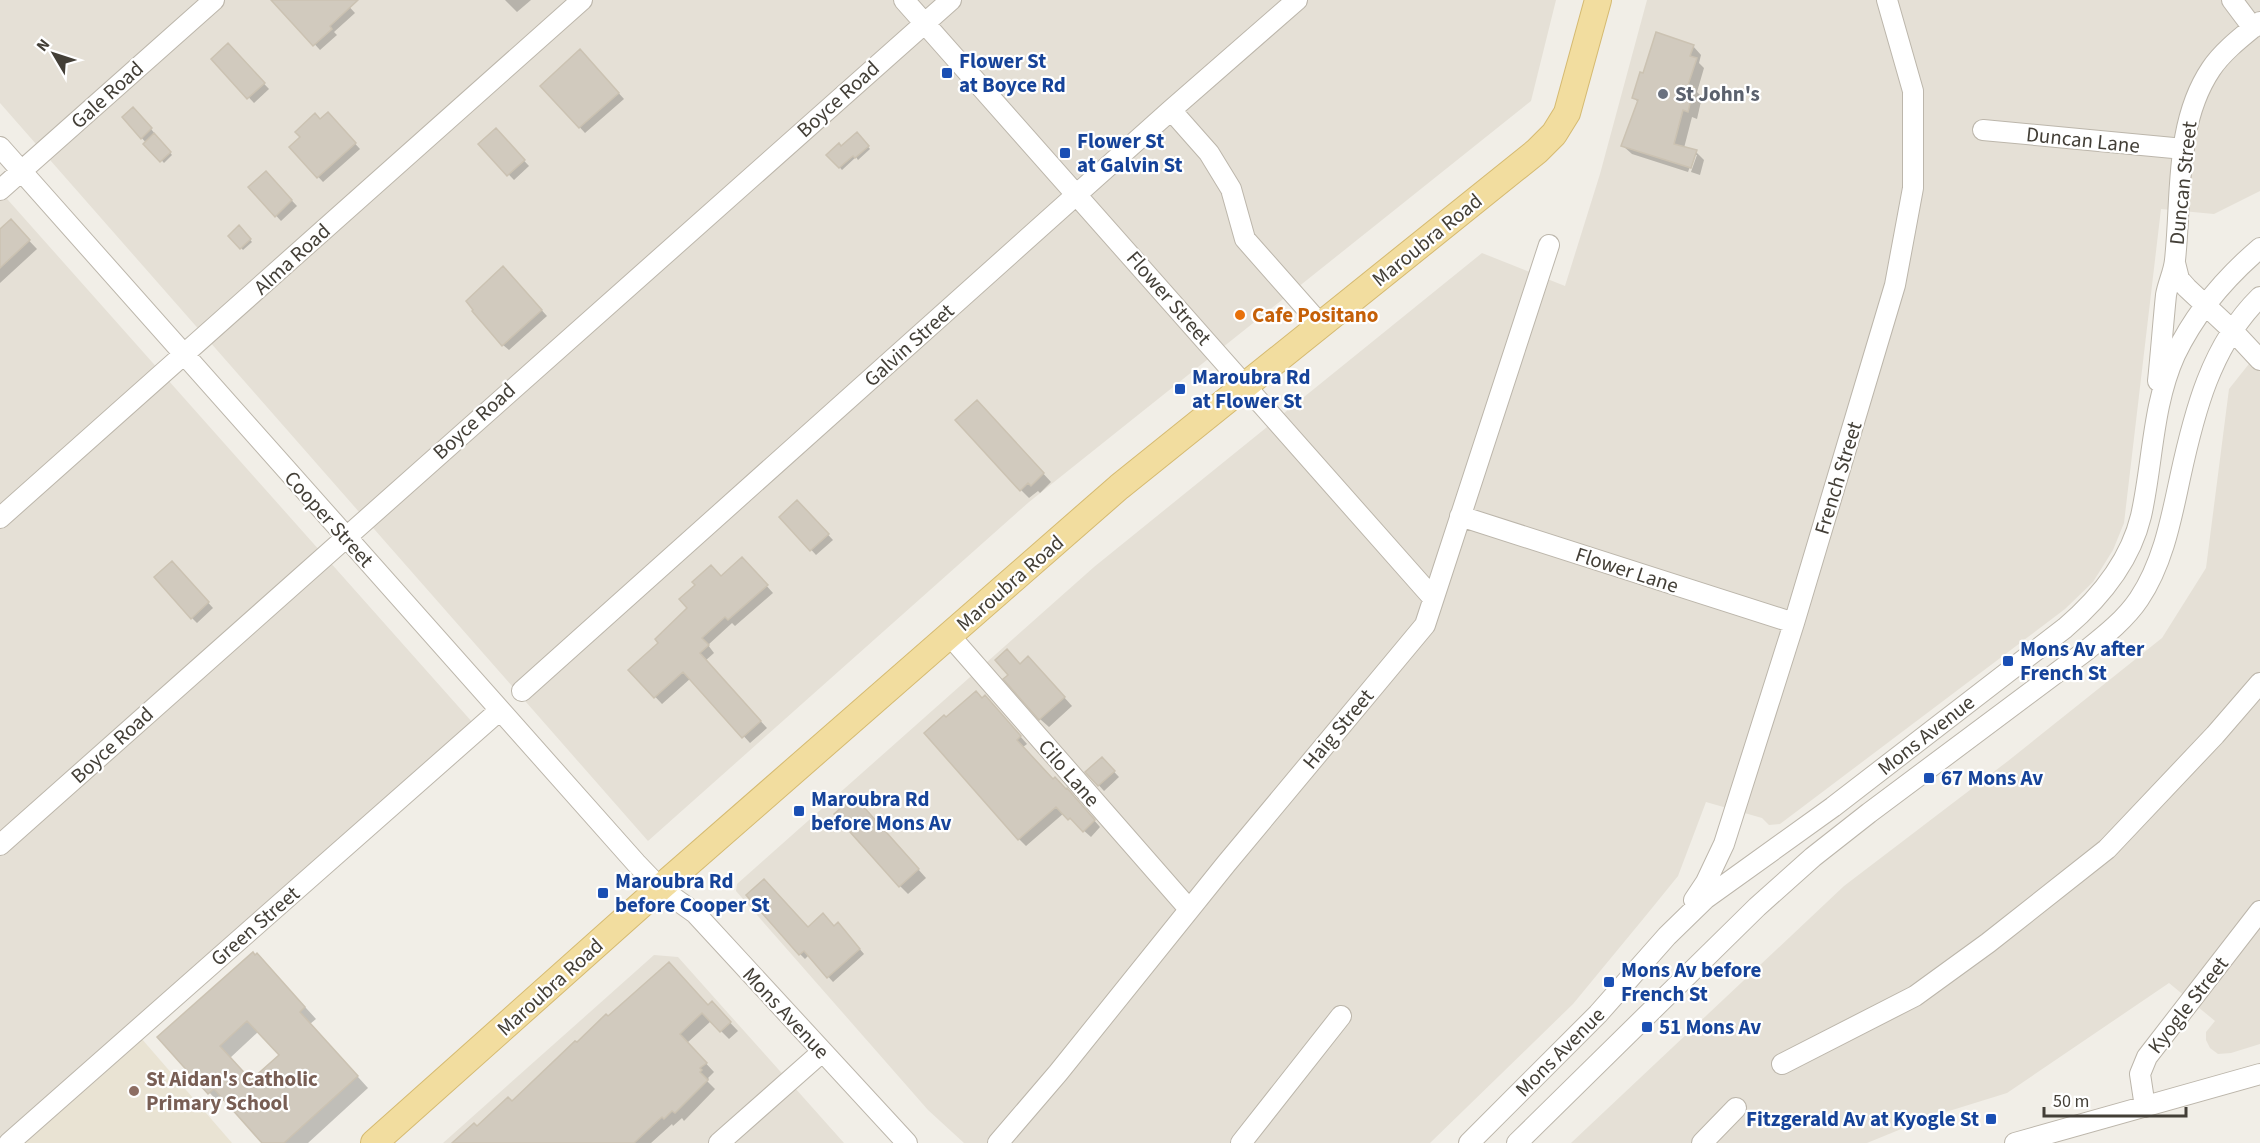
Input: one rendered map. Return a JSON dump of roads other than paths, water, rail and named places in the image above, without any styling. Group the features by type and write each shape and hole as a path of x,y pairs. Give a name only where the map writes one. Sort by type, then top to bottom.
{"main road":[{"name":"Maroubra Road","path":"374,1143 660,888 1119,487 1519,167 1554,134 1567,113 1598,0"}],"street":[{"name":"Gale Road","path":"0,190 214,0"},
{"name":"Alma Road","path":"0,518 582,0"},
{"name":"Flower Street","path":"904,0 1433,598"},
{"name":"Boyce Road","path":"0,845 951,0"},
{"name":"Galvin Street","path":"522,690 1297,0"},
{"name":"French Street","path":"1667,936 1706,882 1716,864 1794,623 1892,296 1913,188 1913,91 1887,0"},
{"path":"2232,0 2257,25"},
{"name":"Duncan Street","path":"2154,432 2166,292 2175,263 2184,149 2192,108 2202,83 2224,53 2257,25"},
{"path":"1171,110 1209,153 1231,189 1245,238 1321,326"},
{"name":"Duncan Lane","path":"1983,130 2184,149"},
{"name":"Cooper Street","path":"0,147 344,537 660,888"},
{"name":"Haig Street","path":"998,1143 1425,625 1549,245"},
{"name":"Mons Avenue","path":"1469,1143 1598,1014 1667,936 1705,899 1833,807 2065,628 2098,597 2125,558 2141,517 2154,432 2174,357 2189,328 2205,305 2226,280 2260,249"},
{"name":"Duncan Street","path":"2175,263 2179,279 2260,360"},
{"name":"Mons Avenue","path":"1517,1143 1757,907 1813,857 2083,653 2115,626 2138,600 2157,564 2170,525 2195,412 2210,373 2233,331 2260,297"},
{"name":"Flower Lane","path":"1460,516 1794,623"},
{"name":"Cilo Lane","path":"950,636 1189,909"},
{"path":"1782,1064 1915,996 1988,943 2107,849 2215,735 2260,682"},
{"name":"Green Street","path":"9,1143 500,710"},
{"name":"Mons Avenue","path":"660,888 695,913 907,1143"},
{"name":"Kyogle Street","path":"2145,1107 2140,1074 2147,1057 2260,911"},
{"path":"1241,1143 1341,1016"},
{"path":"719,1143 822,1052"},
{"path":"2015,1143 2260,1074"},
{"path":"1702,1143 1736,1108"}],"place":[{"name":"Flower St at Boyce Rd","path":"947,73"},
{"name":"St John's","path":"1663,94"},
{"name":"Flower St at Galvin St","path":"1065,153"},
{"name":"Cafe Positano","path":"1240,315"},
{"name":"Maroubra Rd at Flower St","path":"1180,389"},
{"name":"Mons Av after French St","path":"2008,661"},
{"name":"67 Mons Av","path":"1929,778"},
{"name":"Maroubra Rd before Mons Av","path":"799,811"},
{"name":"Maroubra Rd before Cooper St","path":"603,893"},
{"name":"Mons Av before French St","path":"1609,982"},
{"name":"51 Mons Av","path":"1647,1027"},
{"name":"St Aidan's Catholic Primary School","path":"134,1091"},
{"name":"Fitzgerald Av at Kyogle St","path":"1991,1119"}]}
